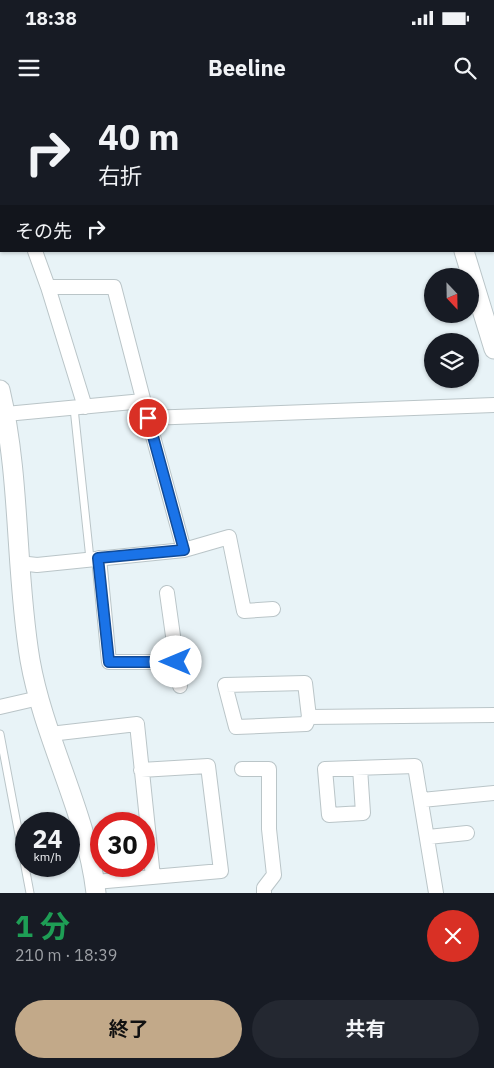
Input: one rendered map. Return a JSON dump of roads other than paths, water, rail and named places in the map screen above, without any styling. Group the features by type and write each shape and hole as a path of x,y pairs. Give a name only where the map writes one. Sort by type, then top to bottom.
{"street":[{"path":"35,252 48,287 80,407"},
{"path":"464,252 494,349"},
{"path":"48,287 114,287 184,550"},
{"path":"0,390 6,414 6,457 30,660 39,698 84,837 95,888 153,877"},
{"path":"6,414 143,401"},
{"path":"148,418 494,405"},
{"path":"19,563 37,565 184,550 229,537 244,611 273,609"},
{"path":"94,559 109,662 176,662"},
{"path":"167,593 180,686"},
{"path":"305,683 309,717 306,724 236,727 225,685 305,683"},
{"path":"0,707 39,698"},
{"path":"309,717 494,715"},
{"path":"50,734 137,724 146,812"},
{"path":"141,770 208,766 221,871 155,877"},
{"path":"360,768 415,766 436,893"},
{"path":"242,769 269,769 269,829 274,875 264,888 264,893"},
{"path":"422,800 494,793"},
{"path":"428,837 467,833"}],"lane":[{"path":"80,407 94,559"},
{"path":"0,734 30,893"}]}
